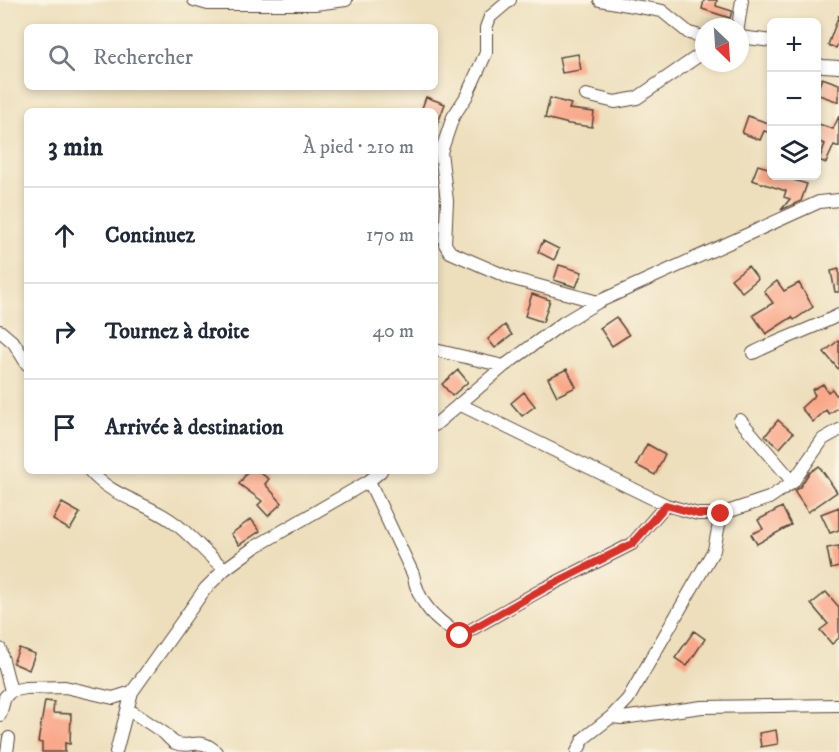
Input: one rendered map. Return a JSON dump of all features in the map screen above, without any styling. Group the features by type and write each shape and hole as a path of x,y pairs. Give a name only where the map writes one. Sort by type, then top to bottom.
{"street":[{"path":"194,0 208,4 315,4 346,0"},
{"path":"450,252 445,243 447,201 441,152 453,117 466,97 486,53 486,28 490,17 510,0"},
{"path":"600,0 662,11 689,33 695,35"},
{"path":"739,18 742,0"},
{"path":"749,38 767,40"},
{"path":"586,95 615,102 637,98 695,58"},
{"path":"821,66 839,67"},
{"path":"438,422 504,366 563,323 598,302 819,202 839,200"},
{"path":"438,249 510,278 598,302"},
{"path":"753,353 839,315"},
{"path":"0,331 14,343 24,359"},
{"path":"438,351 504,366"},
{"path":"459,404 666,505 698,514 721,514 769,498 793,482 824,439 839,430"},
{"path":"740,420 793,482"},
{"path":"92,474 108,488 174,522 209,557 225,569"},
{"path":"116,752 132,692 205,589 225,569 255,547 377,474"},
{"path":"369,481 413,574 415,588 434,618 460,636 543,589 632,544 666,505"},
{"path":"577,752 584,738 611,717 628,699 714,550 721,514"},
{"path":"0,649 11,691"},
{"path":"0,715 5,698 11,691 26,688 65,687 113,698 132,692"},
{"path":"611,717 702,706 839,705"},
{"path":"128,709 175,743 209,745 216,752"},
{"path":"7,752 9,738"}],"building":[{"path":"704,0 717,0 716,6 732,11 730,18 702,9"},
{"path":"839,15 839,41 836,48 828,45"},
{"path":"578,54 581,70 562,73 559,57"},
{"path":"822,78 839,84 839,102 821,96"},
{"path":"426,97 445,104 438,123 438,108 422,108"},
{"path":"550,98 571,104 569,109 594,112 592,127 545,118"},
{"path":"748,116 767,123 767,132 764,131 760,140 742,133"},
{"path":"839,116 839,147 834,145 826,163 821,161 825,144 821,143 821,125 833,129"},
{"path":"758,165 767,168 767,180 794,180 807,184 801,201 781,210 790,199 784,197 786,191 752,180"},
{"path":"543,241 559,249 554,260 538,252"},
{"path":"559,265 582,272 576,287 554,280"},
{"path":"748,266 758,279 742,292 731,279"},
{"path":"839,269 839,292 835,292 831,271"},
{"path":"777,281 784,291 799,283 813,307 794,320 792,317 766,334 753,315 773,303 764,291"},
{"path":"532,294 550,300 543,322 525,316"},
{"path":"616,317 629,335 612,346 600,328"},
{"path":"505,325 512,335 495,348 488,339"},
{"path":"839,340 839,370 824,352"},
{"path":"567,369 576,387 557,396 548,378"},
{"path":"458,370 468,382 452,396 442,384"},
{"path":"823,384 828,392 832,389 839,399 839,407 829,414 826,410 813,422 801,408 815,395 812,390"},
{"path":"524,392 535,406 522,416 511,403"},
{"path":"778,420 793,433 780,448 765,436"},
{"path":"647,444 665,454 655,475 636,465"},
{"path":"819,466 837,492 808,512 794,491 800,487 809,473"},
{"path":"246,474 262,474 269,479 265,484 282,503 268,516 258,505 262,501 239,484"},
{"path":"62,503 80,513 70,530 53,520"},
{"path":"782,507 791,525 757,544 751,534 763,529 758,520"},
{"path":"839,507 839,530 830,533 821,514"},
{"path":"251,519 260,531 239,545 231,534"},
{"path":"839,546 839,567 831,569 827,548"},
{"path":"826,592 839,607 839,638 832,644 820,630 828,624 811,604"},
{"path":"694,631 705,639 687,666 675,658"},
{"path":"19,648 35,654 29,670 13,663"},
{"path":"45,701 54,702 53,713 71,714 70,744 65,743 65,752 42,752 42,743 38,742"},
{"path":"776,730 778,744 761,747 759,733"}],"route":[{"path":"460,636 543,589 632,544 666,505 698,514 721,514"}]}
